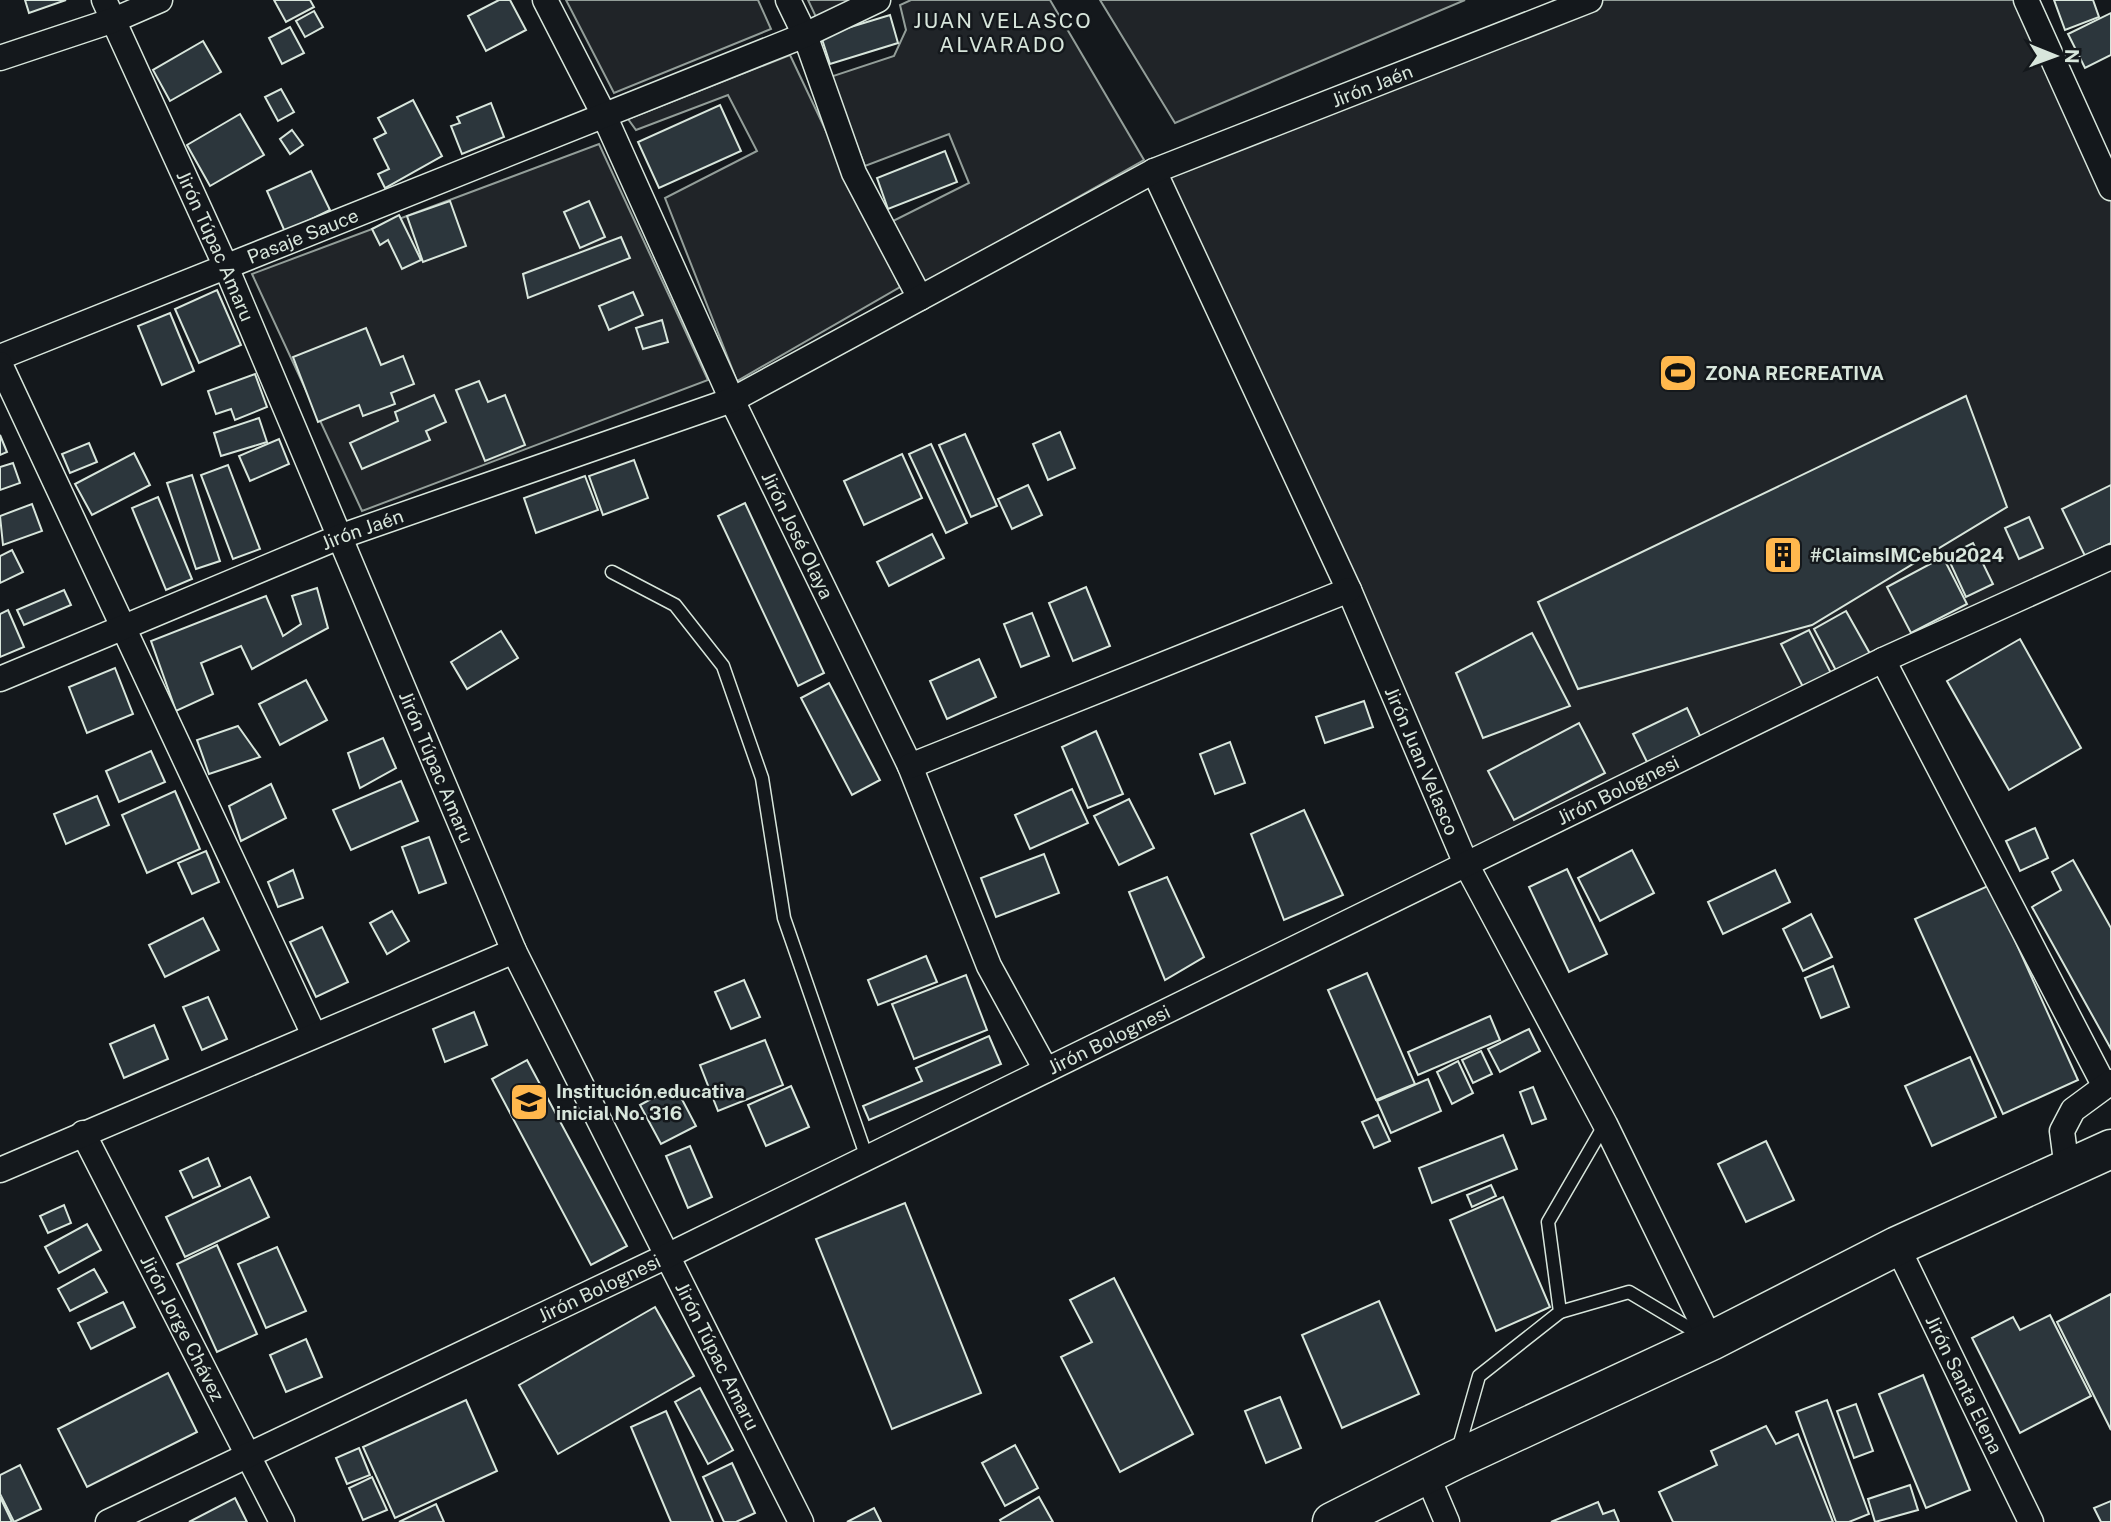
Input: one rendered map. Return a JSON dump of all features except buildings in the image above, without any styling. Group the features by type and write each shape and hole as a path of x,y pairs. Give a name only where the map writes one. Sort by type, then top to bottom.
{"highway":[{"path":"1332,1522 1711,1341 1897,1245 2111,1149"}],"street":[{"path":"0,58 109,10 160,0"},
{"name":"Jirón José Olaya","path":"545,0 603,113 732,400 910,766 989,965 1046,1070"},
{"path":"788,0 805,35 853,173 920,298"},
{"name":"Pasaje Sauce","path":"0,357 603,113 805,35 878,0"},
{"name":"Jirón Jaén","path":"0,678 339,537 732,400 1154,171 1533,10 1590,0"},
{"path":"2026,0 2111,188"},
{"name":"Jirón Túpac Amaru","path":"109,10 226,267 514,951 801,1522"},
{"name":"Jirón Juan Velasco","path":"1154,171 1349,590 1466,864 1605,1124 1711,1341"},
{"path":"0,364 314,1035"},
{"name":"Jirón Bolognesi","path":"108,1522 667,1256 1883,660 2111,557"},
{"path":"910,766 1349,590"},
{"path":"1883,660 2108,1084 2073,1110 2062,1131 2067,1169"},
{"path":"0,1170 514,951"},
{"name":"Jirón Jorge Chávez","path":"83,1133 250,1454 282,1522"},
{"name":"Jirón Santa Elena","path":"1897,1245 2031,1522"},
{"path":"1441,1468 1447,1522"}],"lane":[{"path":"612,572 675,605 723,666 762,778 784,918 867,1158"},
{"path":"1560,1312 1548,1222 1605,1124"},
{"path":"1441,1468 1479,1376 1560,1312 1629,1292 1711,1341"}],"shaded area":[{"path":"566,0 758,0 771,29 614,93"},
{"path":"808,0 857,0 816,17"},
{"path":"911,0 1050,0 1144,160 922,285 893,221 969,183 949,134 865,166 830,77 894,56 906,30 900,5"},
{"path":"1100,0 1465,0 1175,123"},
{"name":"ZONA RECREATIVA","path":"1590,0 2026,0 2111,188 2111,559 1466,864 1154,171"},
{"path":"790,55 900,287 737,381 665,198 757,151 728,95 636,130 628,119"},
{"path":"599,144 708,380 362,511 252,274"}],"place":[{"name":"ZONA RECREATIVA","path":"1678,373"},
{"name":"#ClaimsIMCebu2024","path":"1783,555"},
{"name":"Institución educativa inicial No. 316","path":"529,1102"}],"district":[{"name":"JUAN VELASCO ALVARADO","path":"1003,33"}]}
